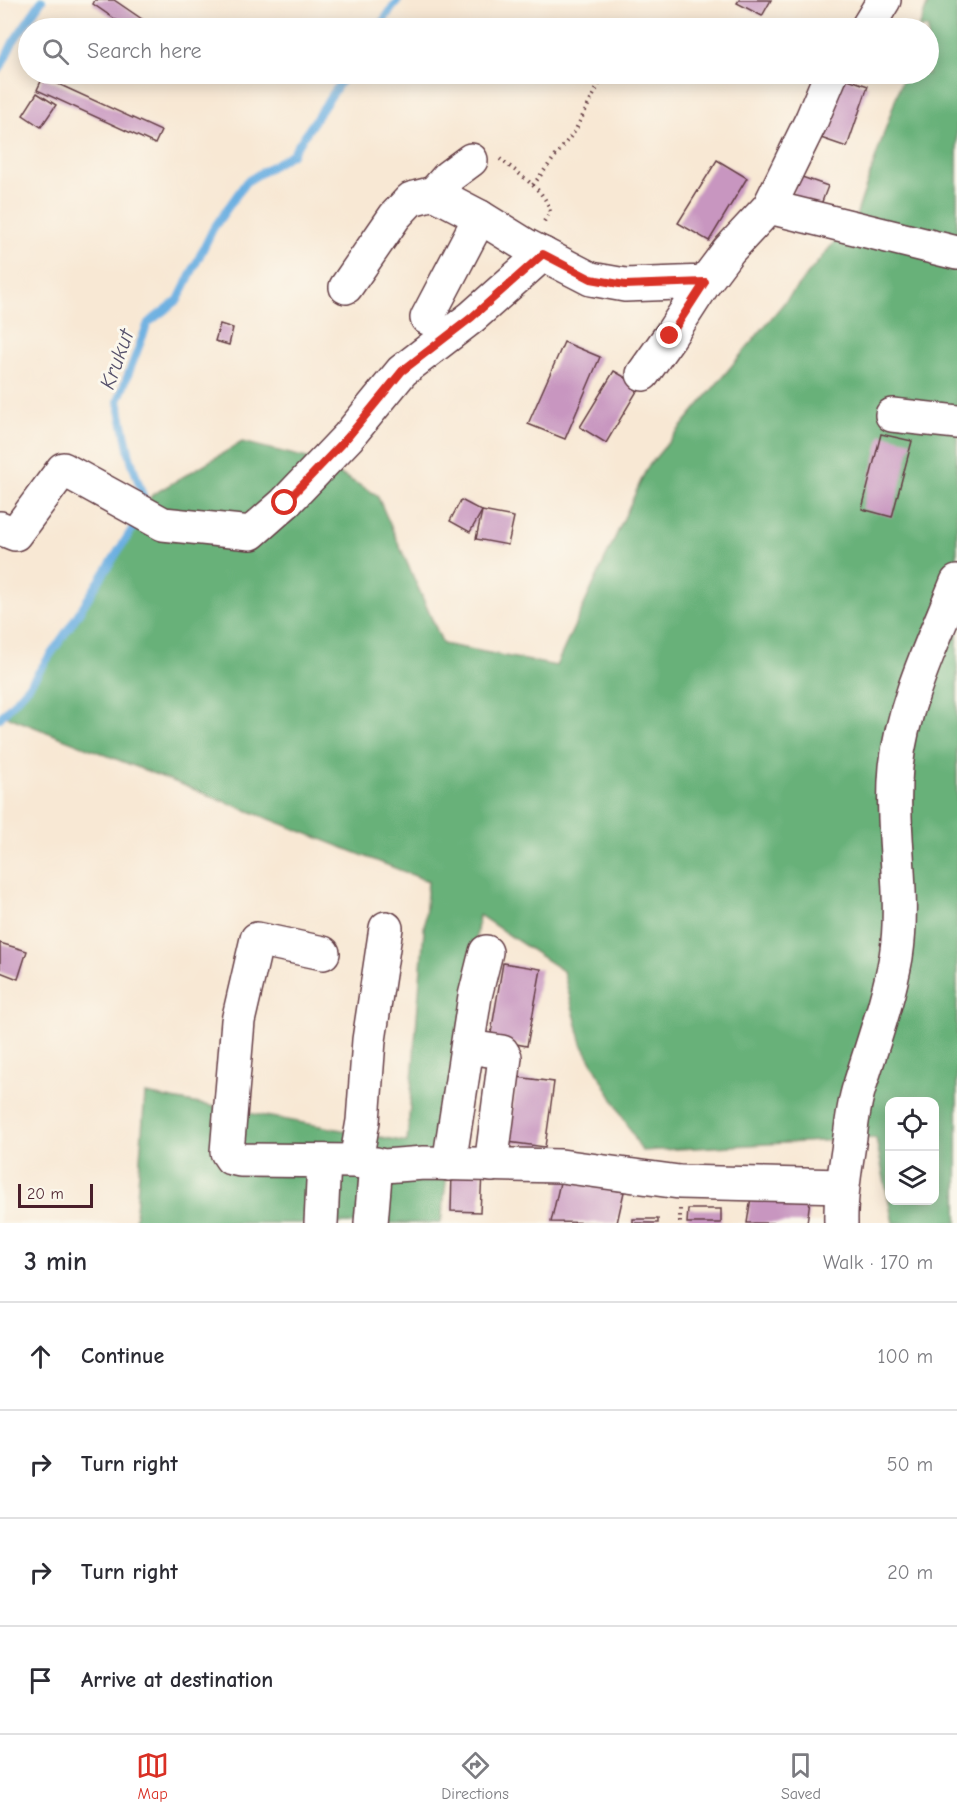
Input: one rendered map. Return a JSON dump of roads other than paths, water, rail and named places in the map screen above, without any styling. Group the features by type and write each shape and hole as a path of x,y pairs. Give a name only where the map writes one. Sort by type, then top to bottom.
{"street":[{"path":"873,18 884,0"},
{"path":"643,374 729,250 769,207 827,84"},
{"path":"346,287 395,216 411,199 434,193 448,177 485,159"},
{"path":"434,193 591,279 625,285 705,282"},
{"path":"769,207 957,253"},
{"path":"427,318 480,217"},
{"path":"0,528 15,534 63,470 163,524 251,533 285,503 348,437 402,371 472,317 535,250"},
{"path":"892,415 957,422"},
{"path":"841,1223 842,1186 858,1090 877,1033 896,956 899,904 895,786 901,739 917,682 957,582"},
{"path":"321,1223 352,1162 363,1121 369,1040 386,928"},
{"path":"323,952 257,939 238,1020 227,1152 231,1158 352,1162 384,1166 448,1164 561,1166 679,1182 842,1186"},
{"path":"448,1164 475,996 486,952"},
{"path":"482,1049 502,1052 506,1057 491,1165"},
{"path":"352,1162 371,1223"}],"waterway":[{"path":"30,18 42,0"},
{"name":"Krukut","path":"385,18 398,0"},
{"path":"0,69 18,35"},
{"name":"Krukut","path":"145,502 130,457 118,401 148,323 178,300 213,229 246,182 292,154 339,84"},
{"name":"Krukut","path":"0,718 29,686 138,520"}]}
